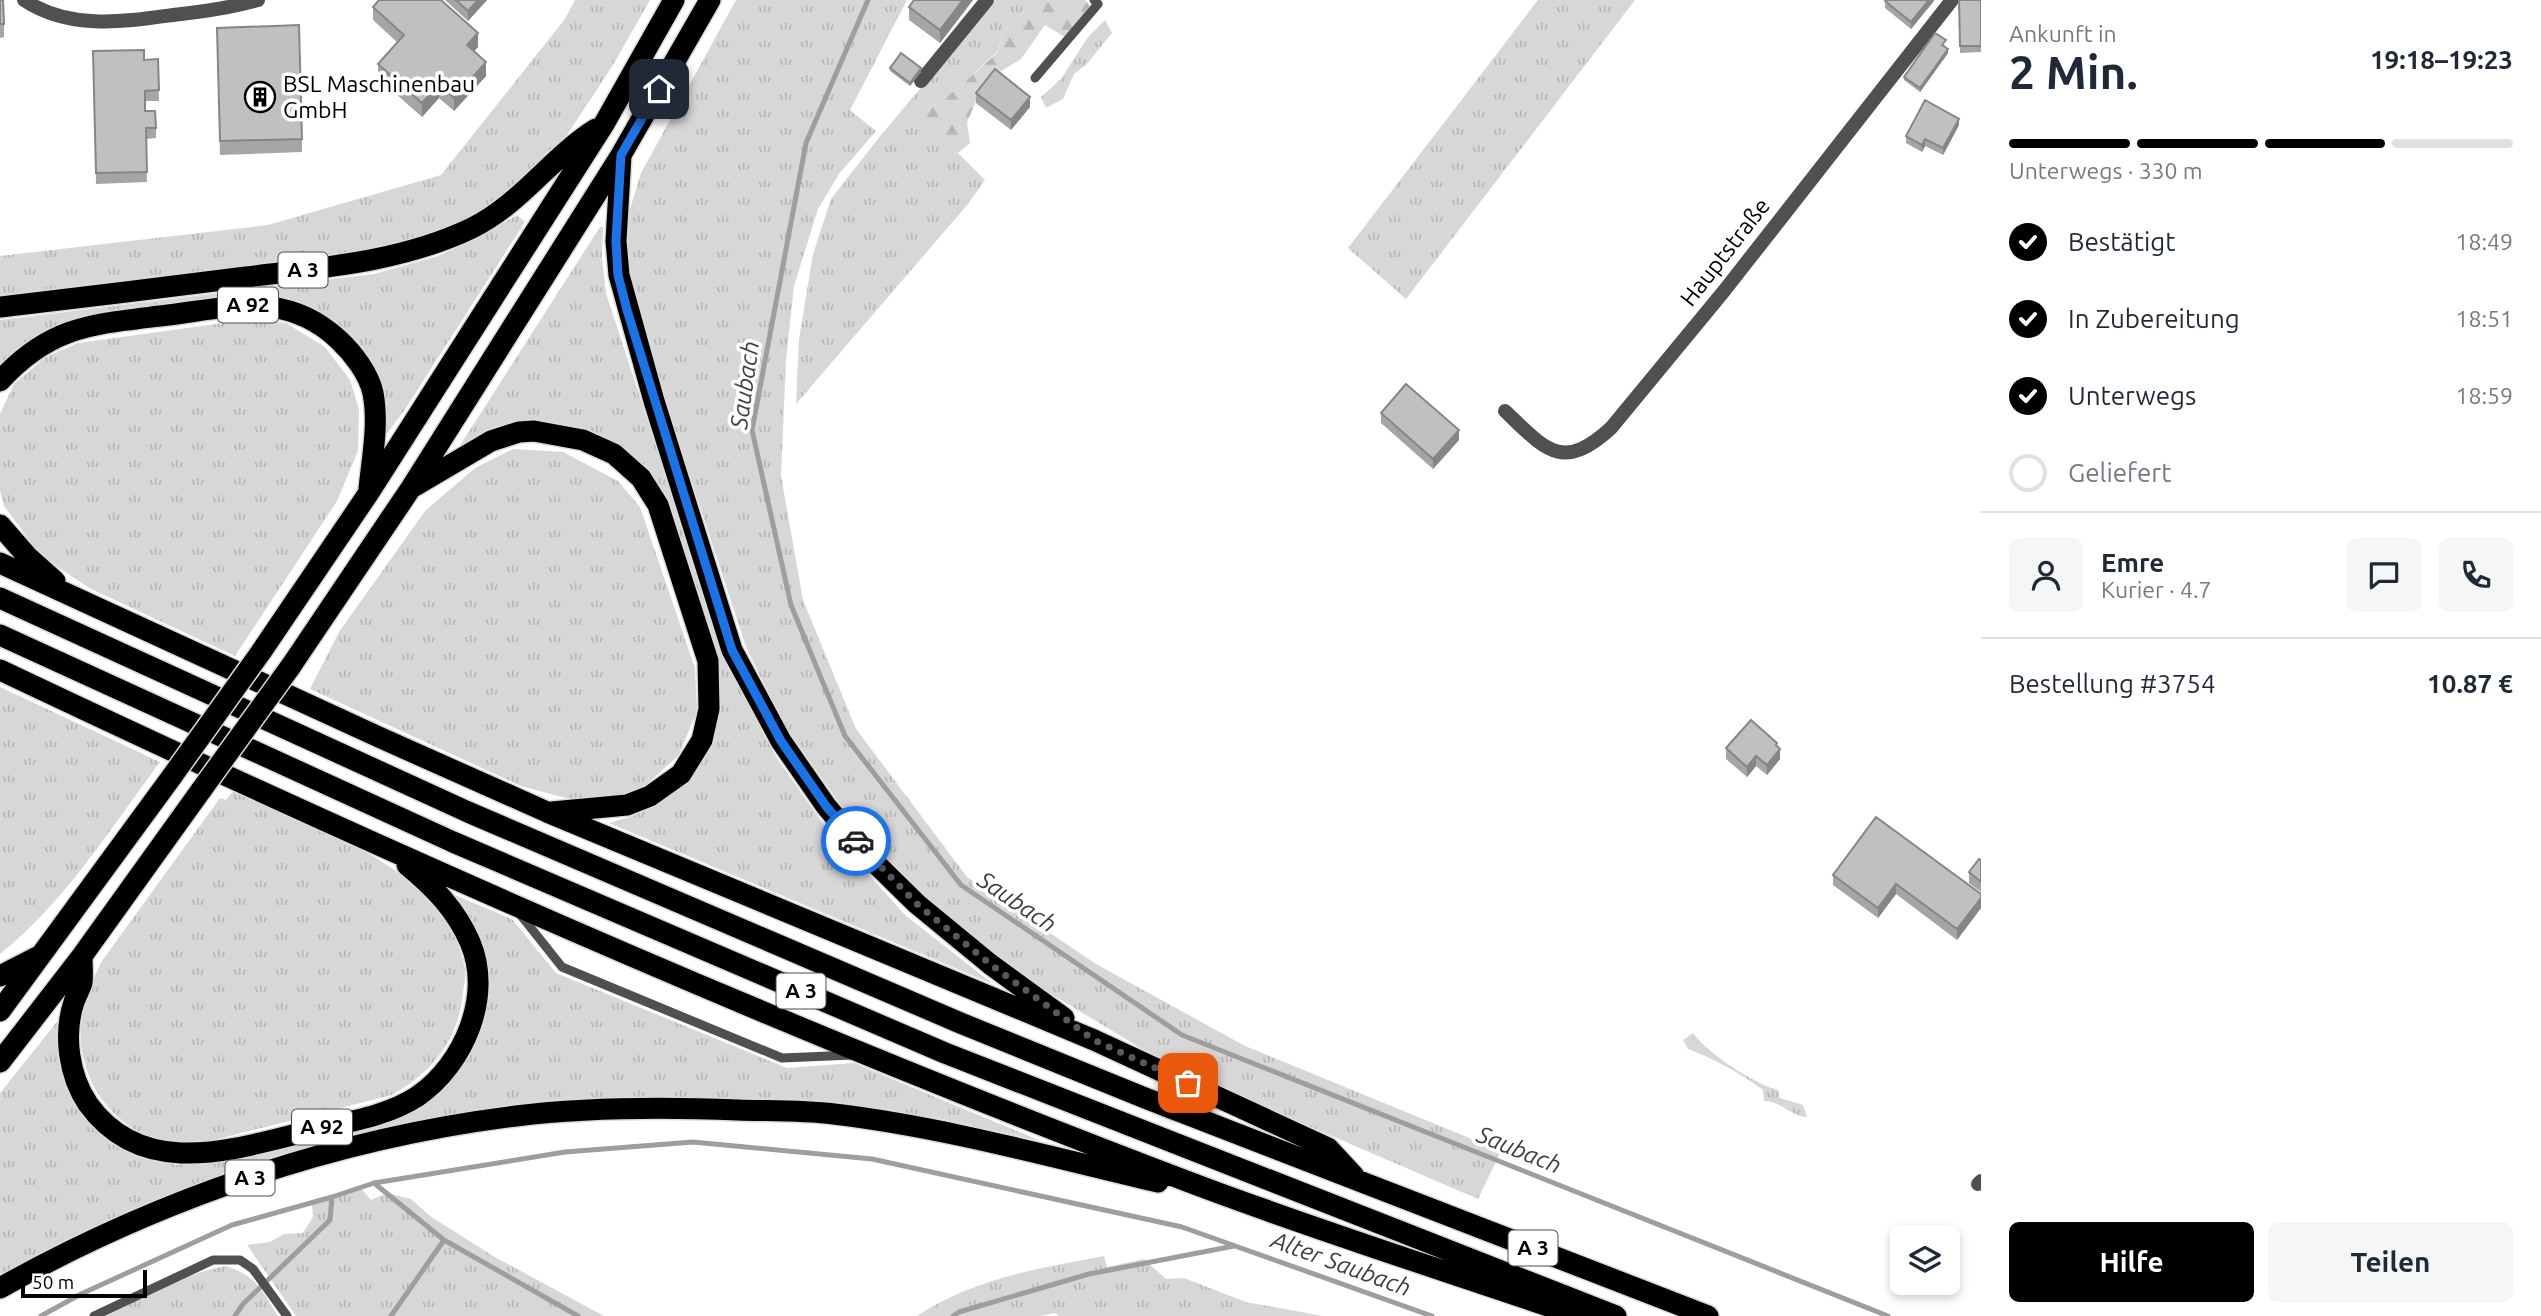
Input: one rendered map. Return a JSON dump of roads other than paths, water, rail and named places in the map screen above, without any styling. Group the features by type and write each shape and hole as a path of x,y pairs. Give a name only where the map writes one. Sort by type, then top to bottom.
{"highway":[{"name":"A 92","path":"0,1011 261,652 368,494 604,124 674,0"},
{"path":"0,1062 82,956 202,789 290,666 411,488 621,155 710,0"},
{"name":"A 3","path":"0,307 356,263 420,250 474,227 523,194 578,140 604,124"},
{"path":"621,155 616,241 618,275 732,650 781,741 826,806 869,857 917,904 990,964 1094,1040"},
{"name":"A 92","path":"0,381 19,360 44,343 71,331 100,324 246,305 293,310 312,319 349,349 372,391 375,415 368,494"},
{"name":"A 3","path":"411,488 491,441 519,432 534,431 575,437 614,454 641,478 658,505 708,661 709,709 702,740 681,774 650,796 627,805 547,812"},
{"path":"0,525 27,556 69,594"},
{"name":"A 3","path":"0,563 547,812 1094,1040 1328,1148 1358,1180"},
{"name":"A 3","path":"0,597 468,812 823,965 1120,1088 1708,1316"},
{"name":"A 3","path":"0,635 453,842 945,1053 1615,1316"},
{"name":"A 3","path":"0,670 383,847 864,1055 1280,1216 1557,1309 1615,1316"},
{"name":"A 92","path":"82,956 82,983 73,1004 70,1024 71,1064 88,1103 112,1129 129,1140 163,1151 204,1154 389,1110 404,1104 432,1085 455,1059 475,1014 477,983 471,945 453,911 424,878 383,847"},
{"path":"0,976 44,954"},
{"name":"A 3","path":"0,1288 105,1233 188,1199 273,1170 386,1139 515,1116 596,1109 677,1108 832,1114 933,1129 1157,1182 1188,1182"}],"street":[{"path":"24,0 63,17 93,23 127,22 217,10 258,0"},
{"path":"921,81 988,0"},
{"name":"Hauptstraße","path":"1504,411 1542,445 1557,452 1569,453 1593,444 1611,428 1724,291 1952,0"}],"lane":[{"path":"1035,78 1098,4 1094,0"},
{"path":"512,904 562,967 782,1058 864,1055"},
{"path":"94,1316 212,1260 240,1260 253,1269 287,1316"}],"waterway":[{"name":"Saubach","path":"868,0 806,143 752,430 791,605 845,736 961,885 1182,1035 1888,1316"},
{"name":"Alter Saubach","path":"41,1316 81,1294 232,1225 374,1183 565,1152 693,1142 872,1159 1182,1227 1432,1316"},
{"path":"374,1183 444,1240 578,1316"},
{"path":"235,1316 243,1304 330,1220 332,1197"},
{"path":"391,1316 444,1240"},
{"path":"953,1316 1089,1274 1234,1246"}],"place":[{"name":"BSL Maschinenbau GmbH","path":"260,97"}]}
